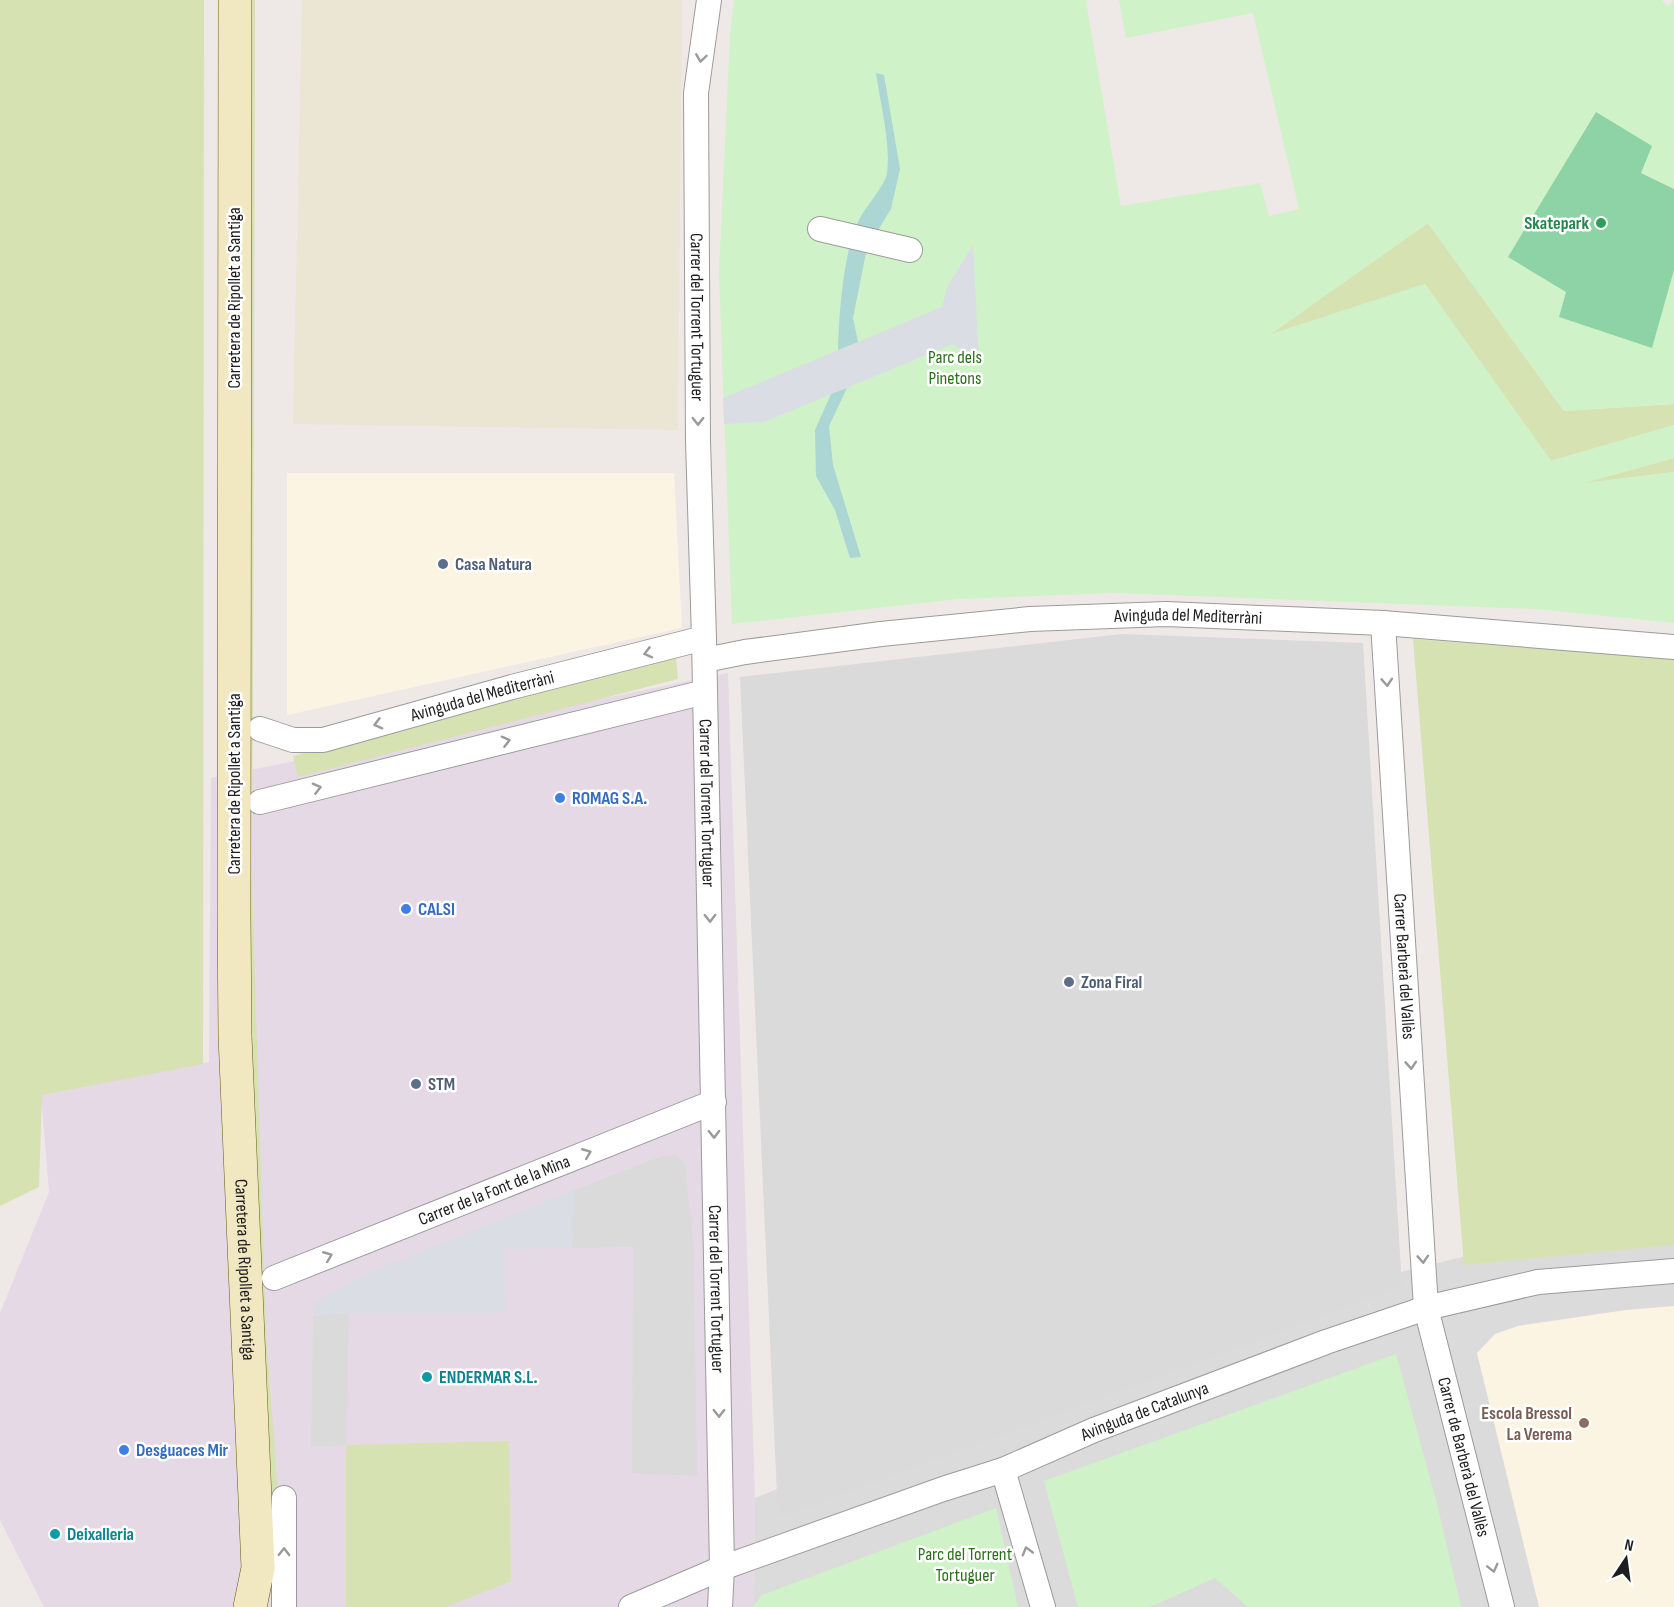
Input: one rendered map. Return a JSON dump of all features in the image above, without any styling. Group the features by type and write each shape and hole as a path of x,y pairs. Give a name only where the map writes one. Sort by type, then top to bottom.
{"main road":[{"name":"Carretera de Ripollet a Santiga","path":"235,0 233,796 235,1036 258,1568"},
{"path":"250,1607 258,1568"},
{"path":"258,1568 271,1607"}],"street":[{"name":"Carrer del Torrent Tortuguer","path":"709,0 696,93 698,441 714,1102 722,1568 720,1607"},
{"path":"820,229 910,250"},
{"name":"Avinguda del Mediterràni","path":"260,729 293,740 323,740 512,687 704,649 745,652 1030,618 1166,614 1383,623 1674,647"},
{"name":"Carrer Barberà del Vallès","path":"1383,623 1426,1308"},
{"path":"260,802 705,692"},
{"name":"Carrer de la Font de la Mina","path":"274,1278 714,1102"},
{"name":"Avinguda de Catalunya","path":"632,1607 722,1568 942,1489 1003,1470 1105,1426 1326,1342 1426,1308 1538,1282 1674,1271"},
{"name":"Carrer de Barberà del Vallès","path":"1426,1308 1502,1607"},
{"path":"1003,1470 1043,1607"},
{"path":"284,1498 284,1607"}],"shaded area":[{"path":"302,0 682,0 678,430 293,424"},
{"path":"973,245 979,362 953,344 764,422 724,424 723,398 942,307 948,285"},
{"path":"287,473 674,473 682,628 287,715"},
{"name":"Zona Firal","path":"1122,634 1363,643 1402,1287 778,1518 740,677"},
{"path":"728,673 755,1498 753,1607 44,1607 0,1520 0,1313 49,1192 41,1095 209,1062 211,778"},
{"path":"675,1155 685,1164 694,1249 697,1476 632,1473 633,1247 572,1248 574,1190 662,1156"},
{"path":"574,1190 572,1248 504,1249 506,1313 349,1313 313,1316 315,1302 359,1277"},
{"path":"1674,1234 1674,1607 753,1607 755,1498 956,1416 1319,1292 1466,1256"},
{"name":"Escola Bressol La Verema","path":"1674,1306 1674,1607 1539,1607 1477,1353 1495,1334 1518,1326 1626,1310"},
{"path":"349,1313 346,1445 311,1447 313,1316"}],"green space":[{"path":"0,0 204,0 203,1064 42,1095 39,1187 0,1206"},
{"path":"248,0 255,0 251,851 266,1334 279,1503 271,1506 248,972"},
{"name":"Parc dels Pinetons","path":"734,0 1088,0 1086,1 1121,206 1260,183 1269,216 1299,209 1253,13 1126,38 1119,0 1662,0 1668,6 1674,0 1674,189 1641,173 1566,292 1559,317 1652,347 1674,270 1674,404 1564,411 1428,223 1271,334 1425,284 1551,461 1674,425 1674,458 1584,483 1674,472 1674,623 1535,609 1115,593 959,599 732,624 719,274 730,35"},
{"name":"Skatepark","path":"1596,112 1652,146 1641,173 1674,189 1674,270 1652,348 1559,317 1566,292 1508,257"},
{"path":"1428,223 1564,411 1674,404 1674,425 1551,461 1425,284 1269,335"},
{"path":"1674,458 1674,472 1579,484"},
{"path":"1413,639 1674,658 1674,1245 1464,1265"},
{"path":"676,658 678,679 298,777 293,756"},
{"path":"1396,1354 1437,1504 1461,1607 1248,1607 1215,1578 1150,1607 1078,1607 1044,1481"},
{"path":"509,1441 511,1581 446,1607 346,1607 346,1445"},
{"name":"Parc del Torrent Tortuguer","path":"996,1508 1018,1607 753,1607 762,1595"}],"water":[{"path":"876,73 884,75 900,169 891,209 867,248 853,318 858,342 838,350 841,302 849,249 859,220 883,184 887,173 886,136"},
{"path":"847,388 829,426 833,465 861,557 850,558 835,510 816,476 815,430 831,394"}],"place":[{"name":"Skatepark","path":"1601,223"},
{"name":"Casa Natura","path":"443,564"},
{"name":"ROMAG S.A.","path":"560,798"},
{"name":"CALSI","path":"406,909"},
{"name":"Zona Firal","path":"1069,982"},
{"name":"STM","path":"416,1084"},
{"name":"ENDERMAR S.L.","path":"427,1377"},
{"name":"Escola Bressol La Verema","path":"1584,1423"},
{"name":"Desguaces Mir","path":"124,1450"},
{"name":"Deixalleria","path":"55,1534"}]}
